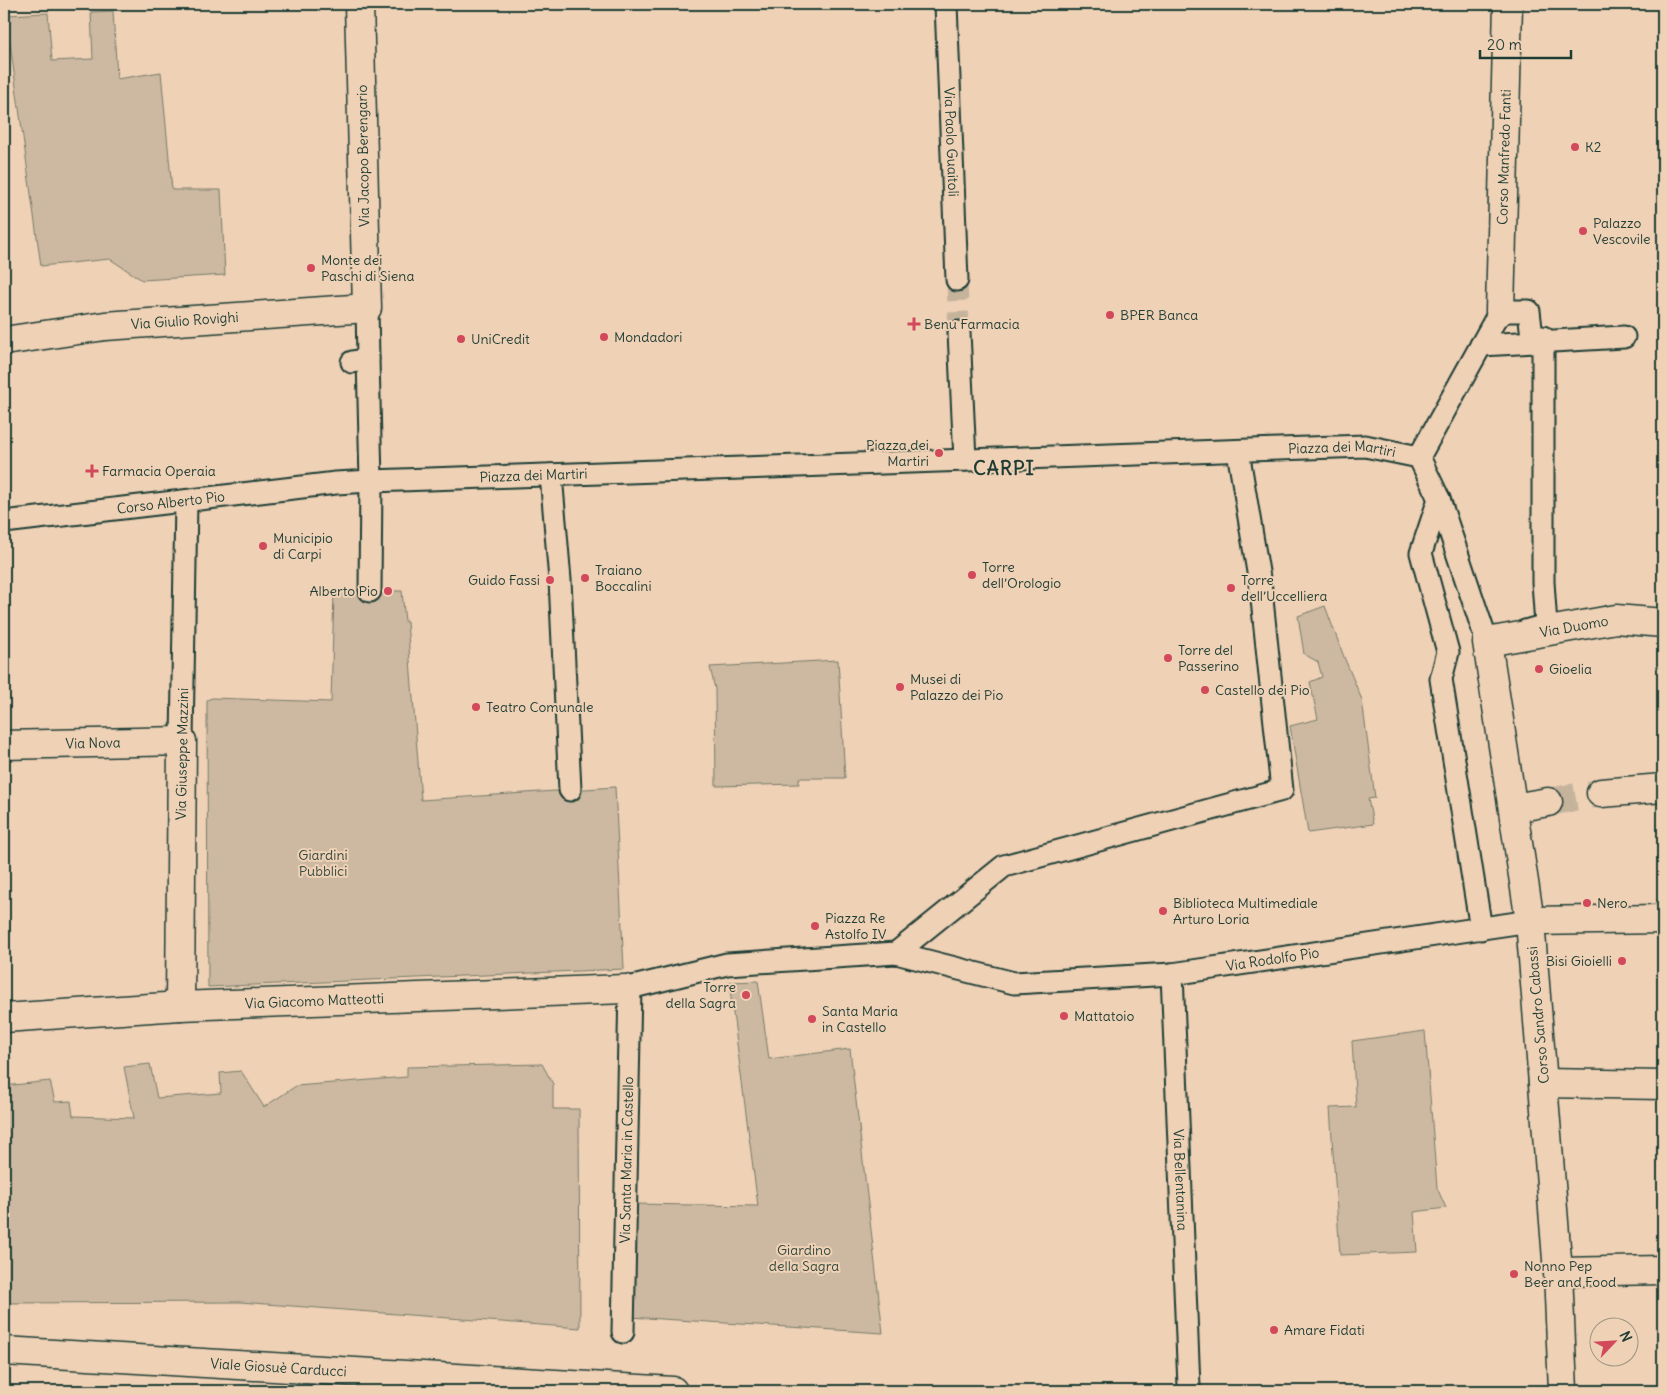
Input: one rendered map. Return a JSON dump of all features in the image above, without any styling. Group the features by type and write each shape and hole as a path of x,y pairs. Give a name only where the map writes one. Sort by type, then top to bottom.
{"street":[{"name":"Via Jacopo Berengario","path":"360,4 367,308"},
{"name":"Via Paolo Guaitoli","path":"946,4 957,280"},
{"name":"Corso Manfredo Fanti","path":"1500,311 1508,4"},
{"name":"Via Giulio Rovighi","path":"4,341 105,326 367,308"},
{"path":"367,308 360,361 371,481 370,591"},
{"path":"1500,311 1529,311 1532,337 1543,337 1543,342 1543,582 1546,625 1480,643 1439,499 1418,457 1500,311"},
{"path":"959,332 965,460"},
{"path":"1481,345 1624,337"},
{"name":"Piazza dei Martiri","path":"336,483 1365,446 1418,457"},
{"path":"628,988 727,964 896,953 1004,866 1282,790 1261,590 1238,450"},
{"path":"552,475 560,580 570,790"},
{"name":"Corso Alberto Pio","path":"4,522 336,483"},
{"path":"1439,499 1421,553 1448,652 1441,679 1481,928"},
{"name":"Via Giuseppe Mazzini","path":"180,1006 186,501"},
{"name":"Via Duomo","path":"1480,643 1616,619 1663,622"},
{"name":"Corso Sandro Cabassi","path":"1480,643 1514,808 1530,921 1558,1272 1563,1391"},
{"name":"Via Nova","path":"4,745 182,741"},
{"path":"1601,793 1663,788"},
{"path":"1514,808 1548,802"},
{"path":"1530,921 1663,919"},
{"name":"Via Rodolfo Pio","path":"896,953 1014,983 1172,974 1530,921"},
{"name":"Via Bellentanina","path":"1172,974 1189,1386"},
{"name":"Via Giacomo Matteotti","path":"4,1018 180,1006 628,988"},
{"name":"Via Santa Maria in Castello","path":"623,1332 628,988"},
{"path":"1543,1083 1663,1085"},
{"path":"1558,1272 1663,1270"},
{"name":"Viale Giosuè Carducci","path":"4,1351 673,1391"}],"green space":[{"path":"113,11 117,79 161,72 172,190 221,190 225,275 142,280 110,259 41,266 6,15 48,13 52,61 93,59 91,12"},
{"name":"Giardini Pubblici","path":"334,591 402,591 405,622 407,622 421,800 615,787 624,969 208,987 207,700 212,698 331,702"},
{"path":"1325,606 1362,700 1375,798 1368,799 1373,824 1308,833 1290,726 1318,719 1310,682 1322,677 1318,662 1304,654 1298,616"},
{"path":"838,660 845,778 799,778 799,784 716,786 715,689 710,667"},
{"name":"Giardino della Sagra","path":"758,981 769,1059 850,1049 883,1333 630,1317 633,1204 758,1206 729,982"},
{"path":"1425,1031 1437,1188 1446,1208 1414,1212 1417,1252 1340,1255 1330,1108 1356,1107 1352,1041"},
{"path":"150,1064 157,1098 221,1093 220,1073 241,1071 264,1107 296,1086 407,1077 407,1067 542,1064 553,1084 553,1109 579,1109 580,1328 240,1302 4,1303 4,1086 50,1081 55,1102 71,1101 73,1116 134,1118 124,1067"}],"tunnel":[{"path":"957,280 959,332"},
{"path":"1548,802 1601,793"}],"place":[{"name":"K2","path":"1575,147"},
{"name":"Palazzo Vescovile","path":"1583,231"},
{"name":"Monte dei Paschi di Siena","path":"311,268"},
{"name":"BPER Banca","path":"1110,315"},
{"name":"Benu Farmacia","path":"914,324"},
{"name":"Mondadori","path":"604,337"},
{"name":"UniCredit","path":"461,339"},
{"name":"Piazza dei Martiri","path":"939,453"},
{"name":"Farmacia Operaia","path":"92,471"},
{"name":"Municipio di Carpi","path":"263,546"},
{"name":"Torre dell’Orologio","path":"972,575"},
{"name":"Traiano Boccalini","path":"585,578"},
{"name":"Guido Fassi","path":"550,580"},
{"name":"Torre dell’Uccelliera","path":"1231,588"},
{"name":"Alberto Pio","path":"388,591"},
{"name":"Torre del Passerino","path":"1168,658"},
{"name":"Gioelia","path":"1539,669"},
{"name":"Musei di Palazzo dei Pio","path":"900,687"},
{"name":"Castello dei Pio","path":"1205,690"},
{"name":"Teatro Comunale","path":"476,707"},
{"name":"Nero","path":"1587,903"},
{"name":"Biblioteca Multimediale Arturo Loria","path":"1163,911"},
{"name":"Piazza Re Astolfo IV","path":"815,926"},
{"name":"Bisi Gioielli","path":"1622,961"},
{"name":"Torre della Sagra","path":"746,995"},
{"name":"Mattatoio","path":"1064,1016"},
{"name":"Santa Maria in Castello","path":"812,1019"},
{"name":"Nonno Pep Beer and Food","path":"1514,1274"},
{"name":"Amare Fidati","path":"1274,1330"}],"district":[{"name":"CARPI","path":"1004,468"}]}
